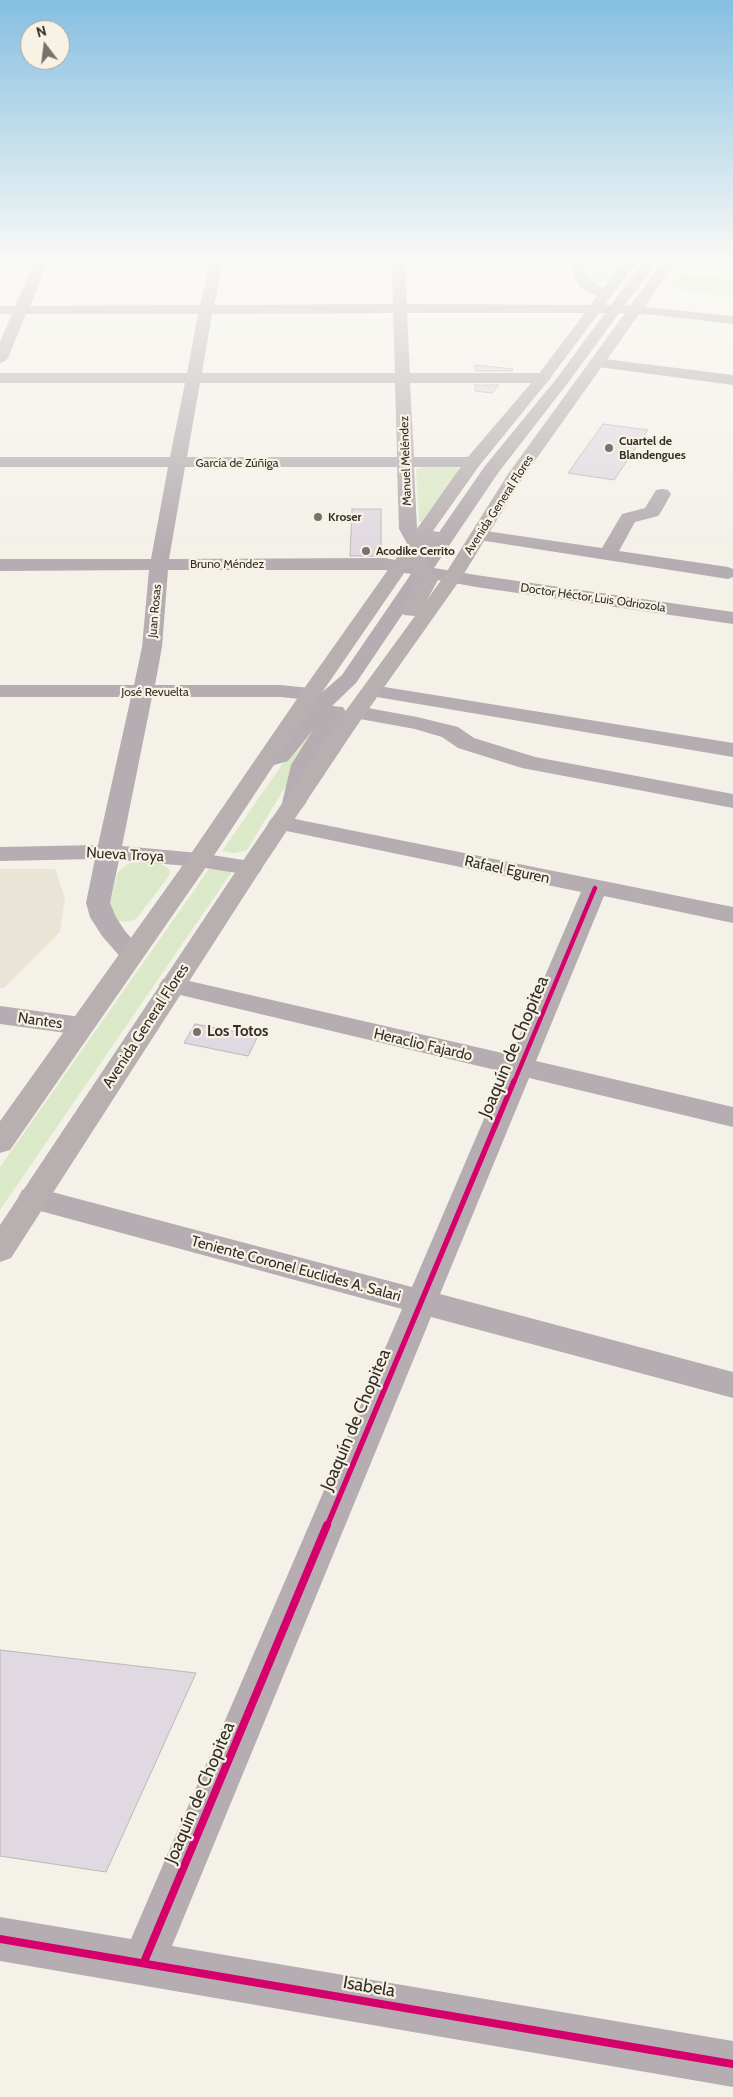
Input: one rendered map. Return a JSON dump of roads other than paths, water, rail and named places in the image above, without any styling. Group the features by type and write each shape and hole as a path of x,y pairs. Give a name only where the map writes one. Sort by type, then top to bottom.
{"main road":[{"name":"Avenida General Flores","path":"0,1142 199,860 268,760 310,694 415,543 473,462 560,356"},
{"name":"Avenida General Flores","path":"0,1250 250,868 398,652 453,577 514,478 601,356"},
{"path":"398,652 397,633 428,580 417,564 418,558 434,534 430,522"}],"street":[{"name":"Juan Rosas","path":"132,954 115,936 103,917 98,903 152,647 159,564 198,356"},
{"name":"Manuel Meléndez","path":"401,356 407,462 408,529 415,543"},
{"name":"Avenida General Flores","path":"268,760 280,756 332,693 348,679 491,470 580,356"},
{"path":"596,363 733,380"},
{"path":"0,378 543,378"},
{"name":"García de Zúñiga","path":"0,462 473,462"},
{"path":"608,555 628,518 652,512 662,494"},
{"path":"479,535 728,573"},
{"name":"Bruno Méndez","path":"0,564 376,564 399,566 453,577"},
{"name":"Doctor Héctor Luis Odriozola","path":"453,577 733,618"},
{"path":"441,593 723,635"},
{"name":"Avenida General Flores","path":"294,803 302,765 346,694 348,679"},
{"path":"375,687 631,725"},
{"path":"375,687 733,750"},
{"name":"José Revuelta","path":"0,692 280,691 310,694"},
{"path":"357,712 417,723 450,732 466,743 530,763 733,801"},
{"name":"Rafael Eguren","path":"280,824 733,915"},
{"name":"Nueva Troya","path":"0,854 108,852 199,860 250,868"},
{"name":"Joaquín de Chopitea","path":"144,1962 595,888"},
{"name":"Heraclio Fajardo","path":"172,986 733,1117"},
{"name":"Nantes","path":"0,1015 81,1026"},
{"name":"Teniente Coronel Euclides A. Salari","path":"33,1198 733,1385"},
{"name":"Isabela","path":"0,1939 144,1962 733,2064"}],"place":[{"name":"Cuartel de Blandengues","path":"609,448"},
{"name":"Kroser","path":"318,517"},
{"name":"Acodike Cerrito","path":"366,551"},
{"name":"Los Totos","path":"197,1032"}]}
